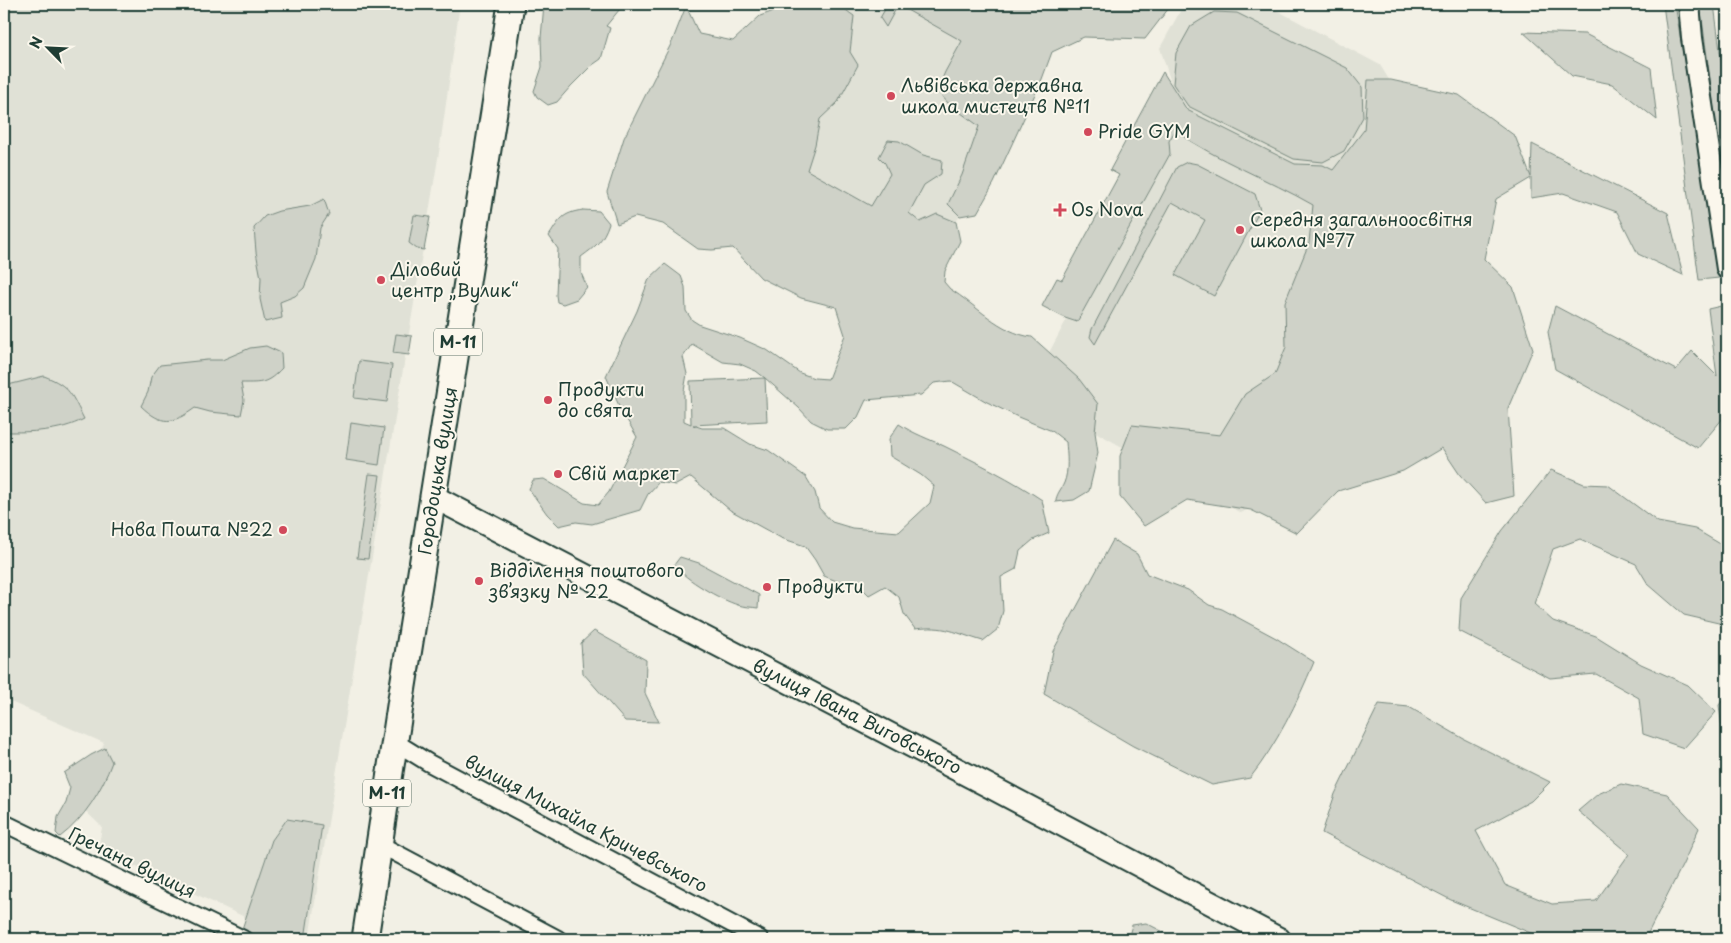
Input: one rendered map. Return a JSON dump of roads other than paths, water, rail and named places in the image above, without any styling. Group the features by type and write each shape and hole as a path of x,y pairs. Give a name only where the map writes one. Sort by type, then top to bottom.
{"main road":[{"name":"Городоцька вулиця","path":"365,939 511,4"},
{"name":"вулиця Івана Виговського","path":"434,497 1279,939"}],"street":[{"path":"1689,4 1692,38 1727,269"},
{"name":"вулиця Михайла Кричевського","path":"395,742 429,763 760,939"},
{"name":"Гречана вулиця","path":"4,822 243,939"},
{"path":"379,844 558,939"}],"place":[{"name":"Львівська державна школа мистецтв №11","path":"891,96"},
{"name":"Pride GYM","path":"1088,132"},
{"name":"Os Nova","path":"1060,210"},
{"name":"Середня загальноосвітня школа №77","path":"1240,230"},
{"name":"Діловий центр „Вулик“","path":"381,280"},
{"name":"Продукти до свята","path":"548,400"},
{"name":"Свій маркет","path":"558,474"},
{"name":"Нова Пошта №22","path":"283,530"},
{"name":"Відділення поштового зв’язку № 22","path":"479,581"},
{"name":"Продукти","path":"767,587"}]}
